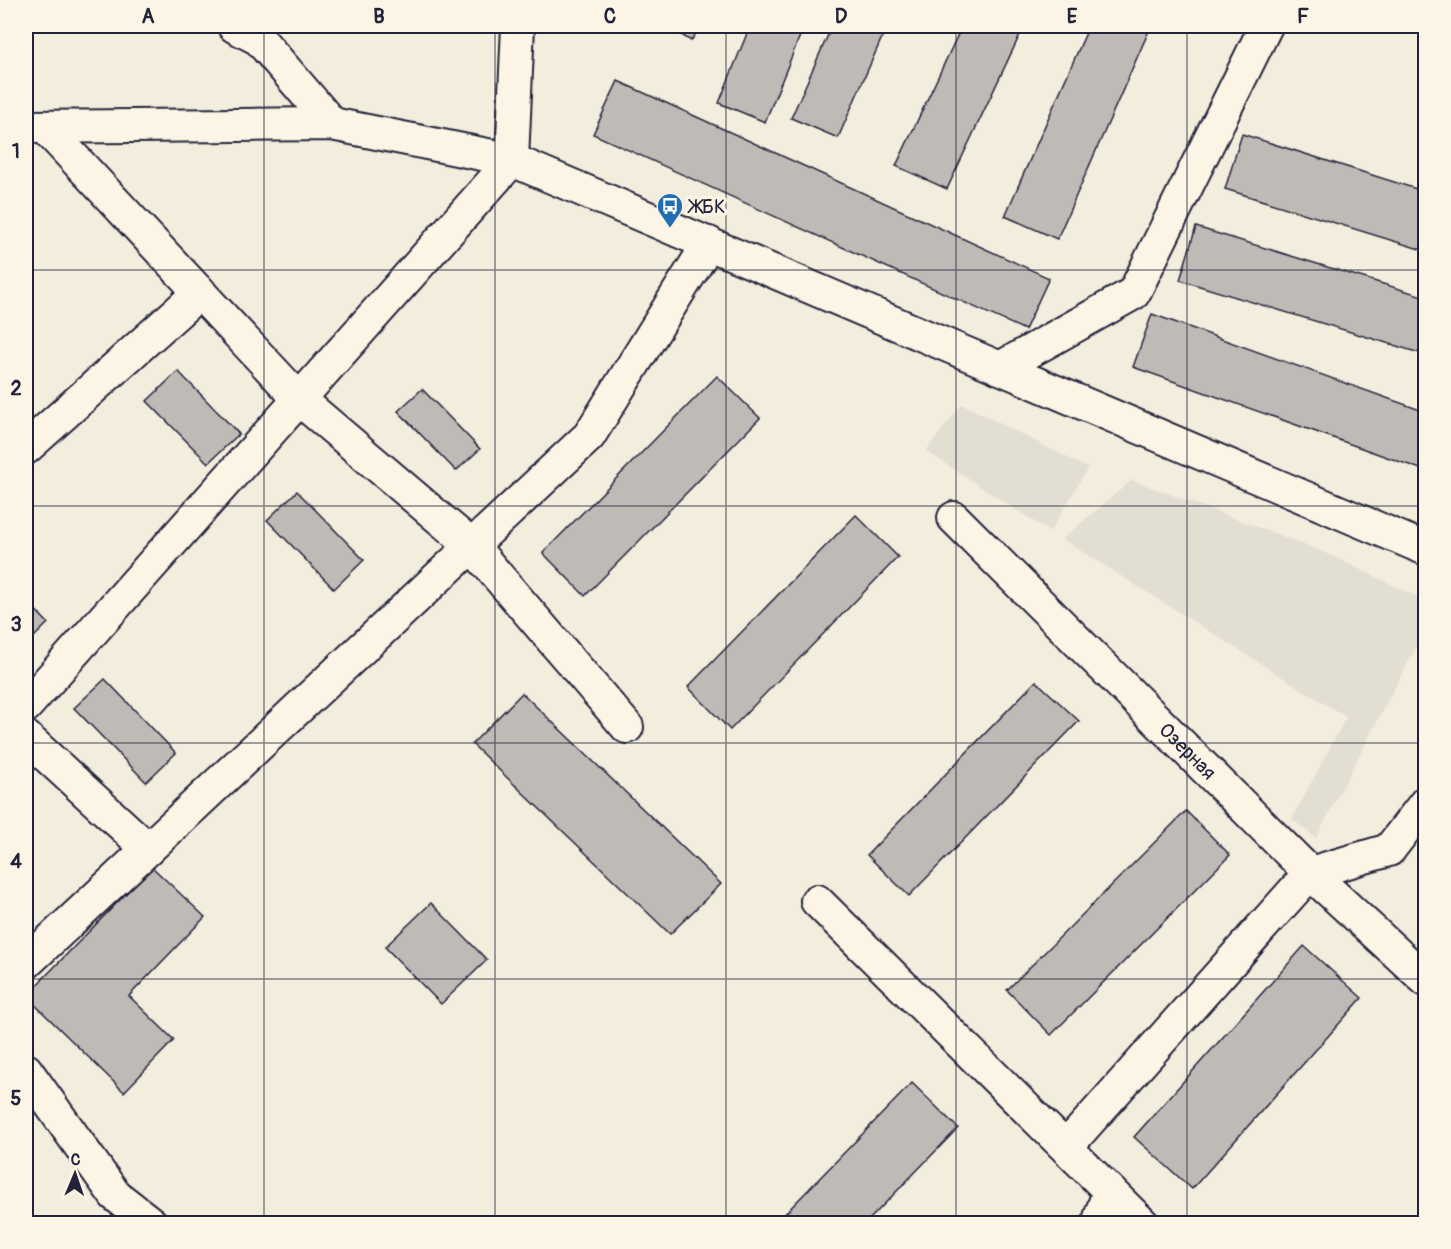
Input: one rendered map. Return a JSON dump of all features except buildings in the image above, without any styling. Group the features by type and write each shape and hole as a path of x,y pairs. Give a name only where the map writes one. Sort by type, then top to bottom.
{"street":[{"path":"234,26 259,39 332,124"},
{"path":"26,706 512,160 518,26"},
{"path":"1000,368 1134,293 1266,26"},
{"path":"35,127 332,124 512,160 1425,549"},
{"path":"35,127 200,292 299,399 472,546 627,727"},
{"path":"26,963 589,436 709,243"},
{"path":"26,448 200,292"},
{"name":"Озерная","path":"954,518 1310,873 1425,980"},
{"path":"26,737 148,849"},
{"path":"1066,1147 1310,873 1389,850 1425,802"},
{"path":"817,901 1143,1224"},
{"path":"26,1070 115,1195 152,1224"},
{"path":"1098,1224 1109,1191"}],"shaded area":[{"path":"962,404 1088,468 1050,532 926,451"},
{"path":"1132,480 1319,550 1425,600 1425,630 1316,838 1292,819 1346,717 1062,539"}],"place":[{"name":"ЖБК","path":"670,229"}]}
